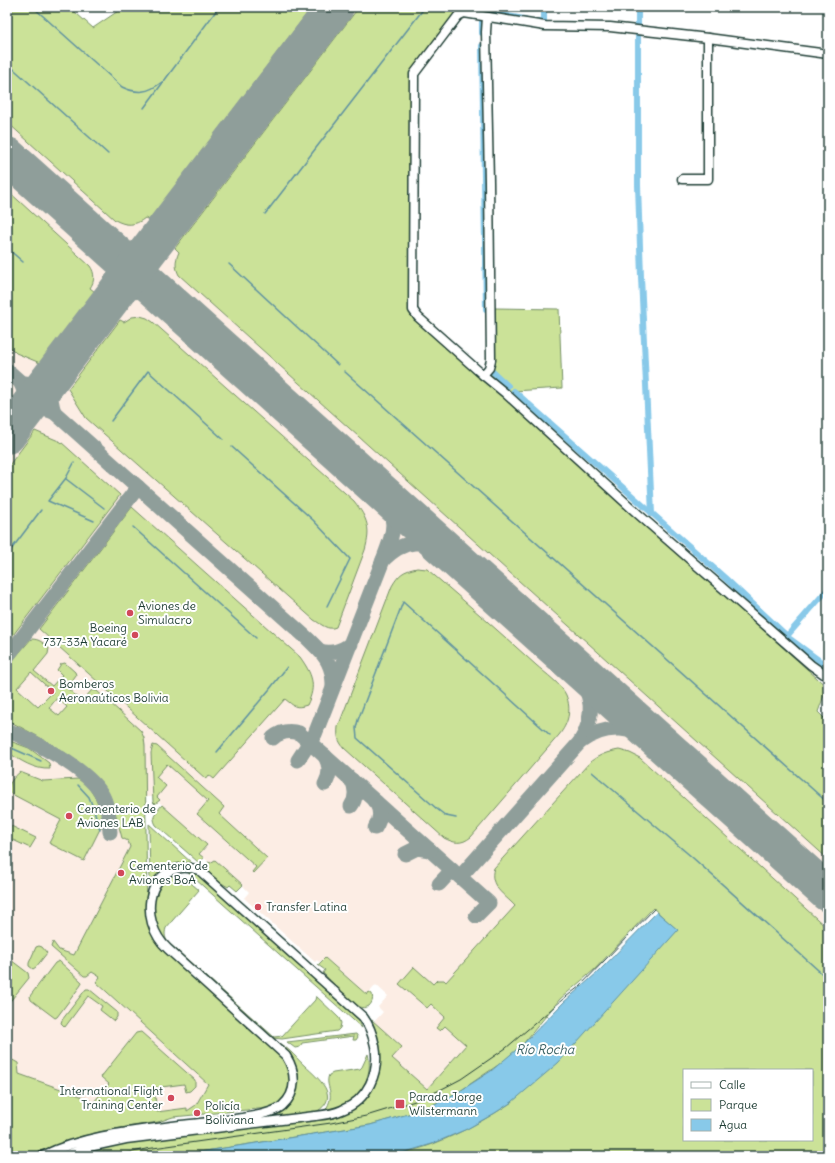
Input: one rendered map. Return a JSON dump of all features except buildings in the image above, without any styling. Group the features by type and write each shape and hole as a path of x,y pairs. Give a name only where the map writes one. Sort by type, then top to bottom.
{"street":[{"path":"828,54 610,27 545,26 487,17 466,10 458,16 414,74 412,306 418,316 483,376 505,393 638,514 784,642 817,670 828,677"},
{"path":"483,376 489,368 491,360 487,17"},
{"path":"682,180 708,179 708,38"},
{"path":"42,1156 92,1138 154,1132 315,1116 342,1110 352,1105 366,1092 372,1080 376,1057 369,1026 364,1017 199,870 191,867 176,868 159,879 151,894 151,918 158,938 168,949 286,1056 294,1070 294,1085 289,1098 282,1106 269,1112 154,1132 105,1143 62,1156"}],"shaded area":[{"path":"7,7 147,81 208,7 463,7 412,72 411,314 827,687 818,712 828,722 828,1156 392,1156 432,1144 670,923 653,908 593,970 587,966 466,1045 427,1089 391,1058 402,1047 374,1022 383,1012 378,1007 388,996 376,985 367,995 325,958 319,962 317,960 315,962 244,898 249,892 241,884 199,854 206,845 159,802 155,804 153,797 142,797 145,920 96,982 208,1084 196,1105 187,1112 98,1123 7,1156"}],"green space":[{"path":"7,7 69,7 93,28 124,7 312,7 149,220 145,218 138,223 127,224 115,220 7,122"},
{"path":"359,7 463,7 412,72 411,314 827,687 818,712 828,722 828,859 179,275 176,264 179,252 175,248"},
{"path":"7,190 90,266 94,274 94,280 90,288 95,292 40,363 16,353 7,344"},
{"path":"495,308 559,309 562,388 514,391 511,393 489,373 495,358"},
{"path":"140,316 153,322 354,501 362,513 368,530 367,543 336,627 327,628 314,620 86,418 68,389 120,320 124,322 132,317"},
{"path":"35,431 61,442 120,495 7,643 7,468"},
{"path":"132,507 300,657 308,669 312,680 312,691 307,705 300,707 295,706 285,699 214,779 209,775 206,779 39,629"},
{"path":"417,568 427,569 553,679 564,691 569,706 567,721 559,735 471,837 461,842 454,842 444,838 344,748 339,741 338,736 338,727 392,586 402,574 408,570"},
{"path":"31,639 39,641 49,648 48,654 34,671 52,686 62,675 57,670 61,664 65,663 75,672 76,675 67,688 82,701 92,690 97,691 141,731 145,746 147,916 150,931 156,941 288,1065 291,1086 284,1100 278,1104 268,1108 173,1117 158,1122 108,1130 79,1137 33,1156 7,1156 7,1057 18,1063 19,1074 86,1098 93,1103 109,1084 101,1077 136,1033 141,1032 195,1080 195,1086 190,1091 186,1092 184,1084 154,1088 157,1112 187,1108 187,1111 196,1105 208,1084 96,982 100,977 92,972 87,976 84,976 51,947 53,942 59,950 74,955 130,847 128,841 122,838 110,796 103,784 92,773 64,752 7,720 7,667","holes":["31,672 53,692 38,707 17,688","57,698 67,707 59,716 49,708"]},
{"path":"7,740 29,748 49,763 50,769 38,768 7,752"},
{"path":"153,745 157,746 224,807 219,814 267,858 253,873 252,872 256,867 197,814 208,801 167,764 156,777 166,786 157,797 160,800 155,804 153,802 151,753"},
{"path":"619,750 640,758 828,929 828,1156 392,1156 428,1146 454,1135 483,1120 512,1102 677,930 653,908 594,970 560,999 523,1044 504,1061 460,1091 423,1110 370,1125 174,1156 71,1156 82,1152 139,1140 156,1140 332,1117 369,1093 375,1084 379,1070 380,1047 372,1020 402,1047 392,1058 427,1089 466,1045 445,1026 440,1031 436,1028 445,1017 431,1004 427,1008 399,984 414,967 433,984 437,980 444,980 446,982 515,906 498,890 495,885 493,880 494,868 590,762 607,753"},
{"path":"20,772 43,781 78,779 87,785 96,799 103,816 101,827 84,861 49,843 61,820 8,792 10,783"},
{"path":"162,805 207,845 199,854 204,858 198,862 156,825 154,817"},
{"path":"7,824 36,838 30,848 13,840 12,842 7,839"},
{"path":"149,824 193,864 186,863 168,867 158,874 150,885"},
{"path":"215,860 243,885 237,891 230,885 228,887 213,878 208,873 208,862 210,863"},
{"path":"185,870 198,875 359,1020 362,1028"},
{"path":"175,875 185,878 199,890 166,928 165,937 170,944 274,1037 282,1036 315,1000 316,996 339,1018 341,1023 340,1028 337,1031 282,1039 273,1038 170,947 158,928 154,913 154,905 155,897 162,883 167,878"},
{"path":"36,947 42,947 47,953 33,969 29,966 29,963"},
{"path":"7,957 28,973 29,978 7,1005"},
{"path":"325,958 367,995 369,992 372,994 373,997 369,1006 363,1008 357,1005 323,973 325,970 318,965"},
{"path":"59,961 82,982 55,1018 31,1000 30,996 55,963"},
{"path":"86,989 89,989 117,1012 117,1017 114,1021 100,1010 102,1006 88,996 65,1027 61,1023 62,1020"},
{"path":"356,1034 358,1037 356,1040 353,1040 354,1036 302,1043 300,1047 295,1048 287,1042"},
{"path":"278,1044 284,1046 290,1051 321,1082 327,1094 327,1100 324,1106 316,1112 193,1128 282,1111 292,1101 297,1088 298,1074 291,1058"},
{"path":"368,1054 368,1076 358,1095 347,1104 325,1111 330,1099 328,1083 329,1075 333,1073 360,1069"}],"water":[{"name":"Río Rocha","path":"657,912 678,930 558,1063 512,1102 467,1129 432,1144 392,1156 174,1156 370,1125 422,1110 445,1099 491,1071 523,1044 564,1002 598,972"}],"waterway":[{"path":"33,7 122,87 133,91 142,91 157,86 162,82"},
{"path":"144,108 219,7"},
{"path":"265,214 425,7"},
{"path":"537,21 544,22 544,7"},
{"path":"638,7 638,25"},
{"path":"482,11 524,19"},
{"path":"482,21 482,33"},
{"path":"638,36 638,185 652,514"},
{"path":"482,46 486,309"},
{"path":"827,59 828,72"},
{"path":"7,63 108,154"},
{"path":"7,248 23,262"},
{"path":"229,264 338,365"},
{"path":"111,421 148,371 223,439"},
{"path":"344,371 828,803"},
{"path":"493,372 508,386"},
{"path":"514,391 725,578 787,636 828,589"},
{"path":"232,447 313,520 350,559 327,606"},
{"path":"74,463 66,478 48,501 94,521"},
{"path":"66,479 104,508"},
{"path":"7,555 41,510"},
{"path":"133,527 256,638"},
{"path":"456,818 446,816 437,809 357,738 356,728 358,720 403,602 550,735"},
{"path":"790,639 828,667"},
{"path":"217,752 287,667"},
{"path":"7,746 41,761"},
{"name":"Río Rocha","path":"592,772 693,858 828,979"},
{"path":"78,785 89,797 100,830"}],"taxiway":[{"path":"108,247 112,253 117,270 117,283 114,296"},
{"path":"98,316 121,297 135,291 154,294 165,298"},
{"path":"7,370 320,651"},
{"path":"20,382 31,384 39,383 47,379 55,372 51,392 51,401 54,412"},
{"path":"20,382 24,391 25,399 22,416 38,410 50,410 54,412"},
{"path":"7,657 138,487"},
{"path":"378,489 389,509 393,524 391,539 383,560 399,548 407,544 414,543 431,545 449,553"},
{"path":"298,760 315,734 383,560"},
{"path":"333,686 330,667 320,651 336,651 351,644"},
{"path":"577,668 586,687 590,705 589,723 580,742 600,731 620,729 640,733 661,743"},
{"path":"7,730 58,756 83,774 101,793 108,812 110,832"},
{"path":"273,738 285,732 299,733 489,903 476,916"},
{"path":"460,877 580,742"},
{"path":"325,756 329,770 325,784"},
{"path":"349,779 352,780 355,790 355,797 351,806"},
{"path":"374,801 378,805 380,815 375,828"},
{"path":"405,854 417,848 430,850"},
{"path":"439,884 452,870"}],"runway":[{"path":"7,435 335,7"},
{"path":"7,156 828,893"}],"tram line":[{"path":"824,718 828,712"},
{"path":"116,1156 146,1149 331,1123 366,1116 415,1101 440,1090 461,1079 506,1048 580,986 654,909"}],"place":[{"name":"Aviones de Simulacro","path":"130,613"},
{"name":"Boeing 737-33A Yacaré","path":"135,635"},
{"name":"Bomberos Aeronaúticos Bolivia","path":"51,691"},
{"name":"Cementerio de Aviones LAB","path":"69,816"},
{"name":"Cementerio de Aviones BoA","path":"121,873"},
{"name":"Transfer Latina","path":"258,907"},
{"name":"International Flight Training Center","path":"171,1098"},
{"name":"Parada Jorge Wilstermann","path":"400,1104"},
{"name":"Policía Boliviana","path":"197,1113"}]}
